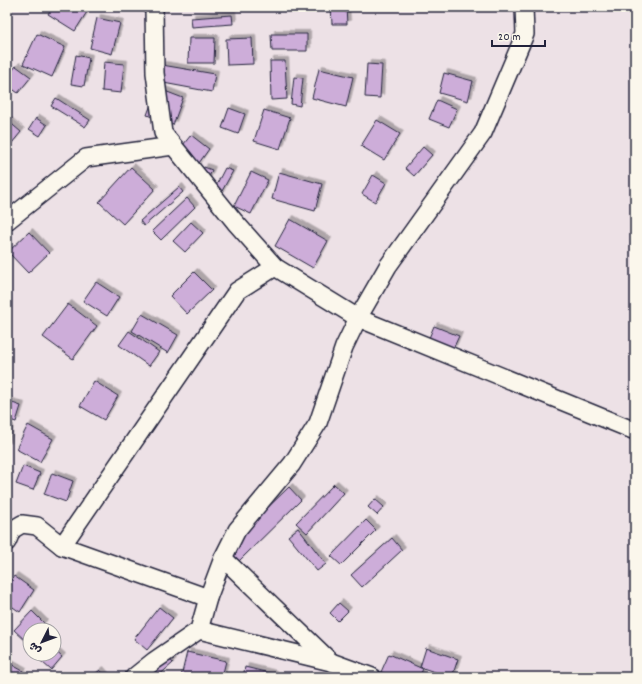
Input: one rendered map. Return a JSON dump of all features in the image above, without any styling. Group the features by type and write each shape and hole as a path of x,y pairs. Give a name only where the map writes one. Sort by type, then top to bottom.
{"street":[{"path":"154,7 155,73 162,133 235,222 275,267 358,318 635,431"},
{"path":"134,677 154,661 199,630 208,598 223,558 237,530 292,464 318,423 344,347 358,318 388,266 483,133 524,34 524,7"},
{"path":"7,221 86,158 173,146"},
{"path":"62,546 237,291 275,267"},
{"path":"7,542 12,530 22,524 37,526 62,546 208,598"},
{"path":"223,558 331,662"},
{"path":"199,630 331,662 372,677"}],"building":[{"path":"52,7 90,7 75,31 48,14"},
{"path":"331,7 346,7 347,24 332,24"},
{"path":"232,15 233,24 192,27 191,18"},
{"path":"97,18 120,23 112,54 90,48"},
{"path":"37,34 65,47 52,77 23,64"},
{"path":"271,34 307,34 307,51 272,51"},
{"path":"189,38 215,38 214,63 188,63"},
{"path":"252,38 253,64 227,65 226,39"},
{"path":"76,55 89,58 84,86 71,84"},
{"path":"270,61 285,61 287,99 271,100"},
{"path":"104,62 124,64 121,93 102,91"},
{"path":"367,64 382,65 380,98 365,97"},
{"path":"162,65 215,74 212,92 158,82"},
{"path":"16,66 31,77 18,93 7,85 7,77"},
{"path":"319,69 353,77 346,107 312,98"},
{"path":"444,73 473,81 468,101 439,93"},
{"path":"294,77 303,78 300,106 291,104"},
{"path":"157,88 183,98 173,125 147,115"},
{"path":"56,98 90,120 85,127 51,106"},
{"path":"437,100 457,109 449,127 429,119"},
{"path":"229,108 245,114 238,134 222,128"},
{"path":"264,110 290,118 280,149 254,141"},
{"path":"36,118 47,125 40,136 29,129"},
{"path":"7,120 21,132 7,149"},
{"path":"377,120 400,134 384,160 361,146"},
{"path":"191,135 209,149 194,170 175,155"},
{"path":"423,147 432,155 414,176 405,168"},
{"path":"131,167 155,189 123,224 99,202"},
{"path":"204,167 212,170 204,189 196,186"},
{"path":"225,168 233,171 216,202 209,199"},
{"path":"251,172 268,180 251,214 234,206"},
{"path":"279,172 322,184 315,211 272,199"},
{"path":"373,175 386,183 375,202 362,194"},
{"path":"179,187 183,192 144,226 140,221"},
{"path":"187,198 195,207 161,240 152,231"},
{"path":"290,219 328,241 313,268 275,246"},
{"path":"191,222 203,233 185,252 173,241"},
{"path":"29,232 49,253 28,273 8,252"},
{"path":"194,272 212,290 187,314 170,296"},
{"path":"96,282 119,297 107,316 83,301"},
{"path":"68,304 97,326 73,359 43,337"},
{"path":"142,314 178,335 168,353 132,331"},
{"path":"434,326 459,336 453,349 429,338"},
{"path":"129,331 159,352 149,366 119,345"},
{"path":"94,381 118,396 104,420 80,406"},
{"path":"7,401 21,406 16,422 7,419"},
{"path":"28,425 53,439 40,462 16,449"},
{"path":"7,428 10,428 8,447 7,446"},
{"path":"23,466 40,473 33,490 16,484"},
{"path":"52,473 73,481 66,502 44,494"},
{"path":"334,484 344,493 307,533 296,523"},
{"path":"289,487 301,500 239,561 226,548"},
{"path":"375,499 384,507 377,515 368,507"},
{"path":"366,520 376,530 341,565 331,556"},
{"path":"298,528 326,564 317,571 288,536"},
{"path":"392,538 402,550 362,587 351,575"},
{"path":"14,576 34,590 20,612 7,603 7,586"},
{"path":"339,603 348,611 338,621 330,613"},
{"path":"159,607 173,618 147,650 134,639"},
{"path":"32,611 43,622 22,622 22,637 14,630"},
{"path":"426,648 458,659 452,677 420,667"},
{"path":"187,652 226,661 222,677 181,677"},
{"path":"389,654 423,669 419,677 392,677 381,672"},
{"path":"168,657 173,663 157,677 153,677 149,673"},
{"path":"7,662 23,671 20,677 7,677"},
{"path":"42,662 58,662 51,670"},
{"path":"245,667 273,674 272,677 243,677"},
{"path":"100,670 106,677 92,677"}]}
